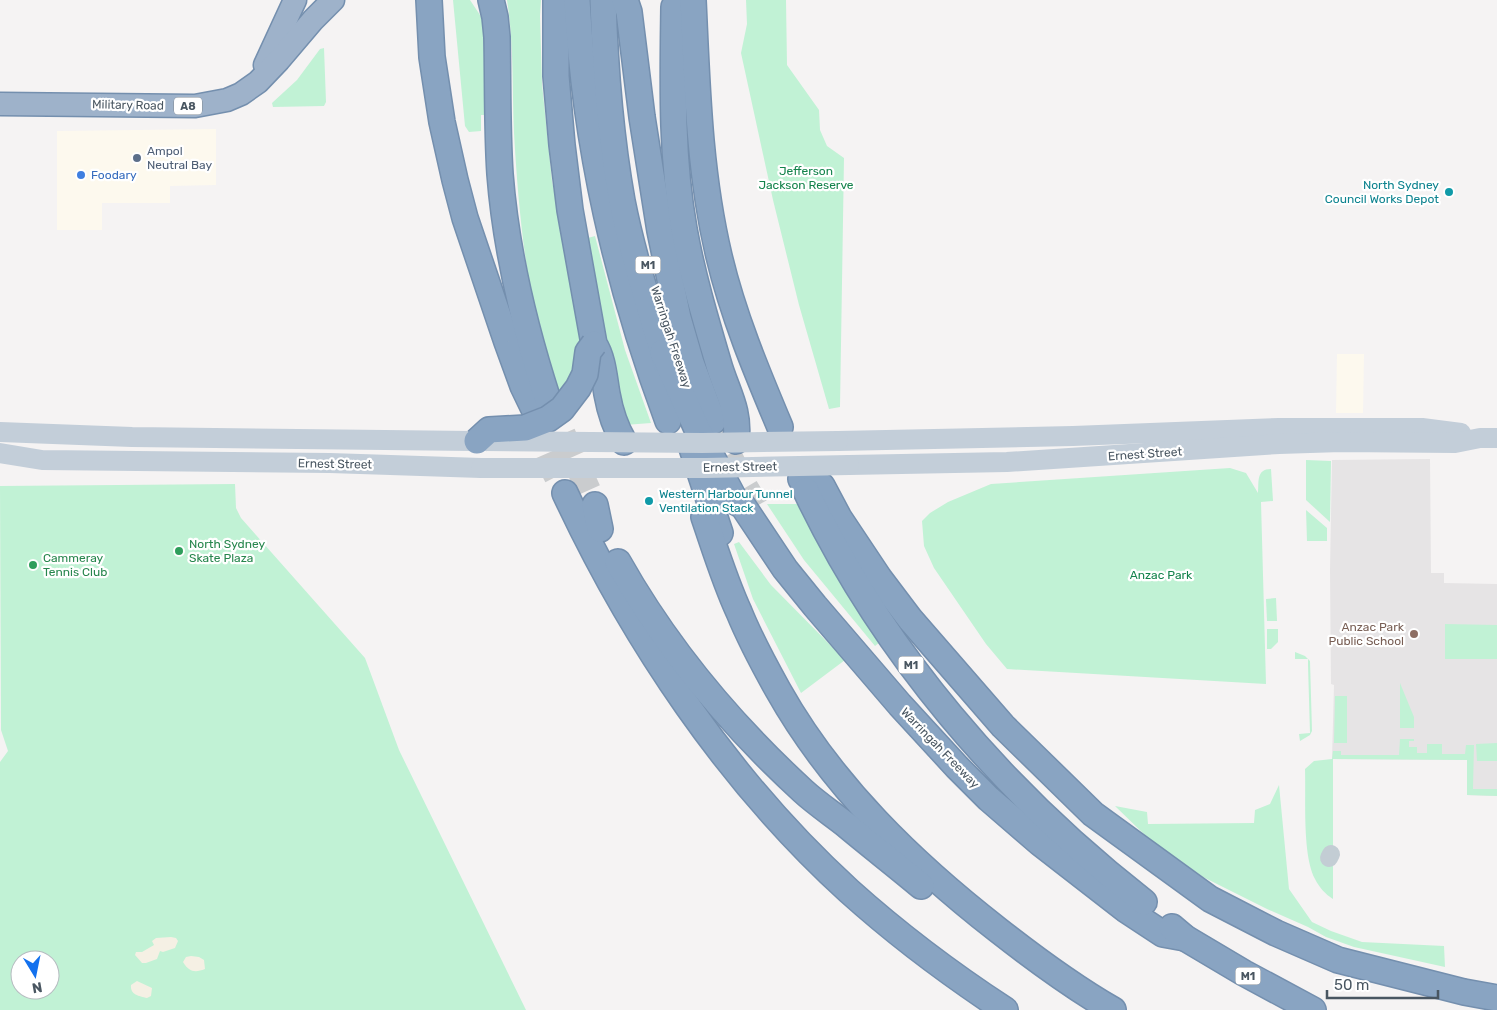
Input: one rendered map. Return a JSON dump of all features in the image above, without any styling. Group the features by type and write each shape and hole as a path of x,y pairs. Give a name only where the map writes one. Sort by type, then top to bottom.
{"highway":[{"path":"280,0 282,28"},
{"path":"258,82 295,0"},
{"name":"Military Road","path":"0,104 207,105 234,98 258,82 333,0"},
{"path":"429,0 432,57 442,122 465,218 523,386 524,404 537,408 534,356 518,300 500,174 497,38 491,0"},
{"path":"556,0 556,76 570,210 594,340 599,352 614,420 624,442"},
{"name":"M1","path":"577,0 580,57 604,204 635,325 648,368 668,421"},
{"path":"683,0 674,7 674,137 679,191 684,230 704,310 718,363 736,413 738,425 736,441"},
{"path":"693,0 703,166 718,254 740,330 780,426"},
{"path":"620,4 642,117 660,231 678,318 691,363 713,421"},
{"name":"Warringah Freeway","path":"620,4 608,106 616,167 639,274 681,414 738,585 738,612"},
{"name":"Warringah Freeway","path":"620,4 619,97 625,157 645,256 687,387 707,433 743,500 785,569 847,644 957,767 1040,843 1125,909 1163,934 1184,938"},
{"path":"474,441 489,430 525,428 548,419 562,410 578,388 585,374 588,352 594,340"},
{"name":"Warringah Freeway","path":"662,352 686,406 736,502 753,514"},
{"name":"Warringah Freeway","path":"1313,1010 1184,938 1164,917 1124,887 1068,838 992,765 948,714 899,649 865,599 824,528 801,479 822,486 839,518 910,619 1003,726 1092,814 1210,899 1276,933 1338,960 1464,992 1497,998"},
{"path":"952,892 928,891 804,792 756,746 705,690 670,644 634,589 580,497 624,607 657,661 730,763 762,802 790,833 842,884 884,921 929,957 1005,1010"},
{"name":"Warringah Freeway","path":"704,517 738,612 778,690 821,756 859,803 952,892 1025,951 1113,1010"}],"main road":[{"name":"Ernest Street","path":"0,432 110,437 702,443 1083,436 1279,428 1422,428 1455,431 1489,438"},
{"path":"0,446 110,437"},
{"path":"330,438 330,463"},
{"name":"Ernest Street","path":"0,453 42,460 330,463 481,468 699,468 1007,462 1279,444 1341,442 1455,443 1489,438"},
{"path":"624,442 633,452 644,458 699,468 726,454 736,441"}],"shaded area":[{"name":"Ampol Neutral Bay","path":"216,129 216,185 170,186 170,203 102,203 102,230 57,230 57,131"},
{"path":"1337,354 1364,354 1363,413 1336,413"},
{"name":"Anzac Park Public School","path":"1430,459 1431,573 1444,573 1444,583 1497,584 1497,796 1467,795 1467,760 1332,759 1334,685 1331,684 1330,570 1332,460"}],"green space":[{"path":"453,0 470,0 482,18 485,56 484,115 481,115 481,131 469,132 465,126"},
{"path":"507,0 541,0 542,84 552,181 580,321 580,354 566,385 558,395 539,332 522,233 514,133 512,50"},
{"name":"Jefferson Jackson Reserve","path":"746,0 786,0 787,65 819,110 820,130 827,146 844,158 840,407 829,409 799,305 773,200 741,53 747,24"},
{"path":"324,48 326,102 324,106 273,107 272,103 297,80 320,49"},
{"path":"595,236 625,350 651,423 625,425 617,413 588,238"},
{"path":"1306,460 1331,461 1330,522 1306,500"},
{"name":"Anzac Park","path":"1230,468 1246,473 1258,493 1259,477 1263,471 1271,469 1273,501 1261,502 1266,684 1007,669 986,644 934,568 924,546 922,521 930,513 948,502 991,484"},
{"path":"235,484 236,508 241,518 365,658 399,750 526,1010 0,1010 0,762 8,751 1,730 0,486"},
{"path":"767,504 800,504 856,605 880,642 875,646 804,560"},
{"path":"1306,510 1327,528 1327,541 1307,541"},
{"path":"739,542 771,585 845,660 801,693 753,599 734,544"},
{"path":"1276,598 1277,621 1267,621 1266,599"},
{"path":"1445,624 1497,625 1497,659 1445,659"},
{"path":"1267,629 1278,629 1278,642 1271,649 1267,649"},
{"path":"1295,652 1305,656 1308,659 1295,659"},
{"path":"1308,659 1310,661 1312,731 1310,735 1300,741 1299,734 1310,733"},
{"path":"1400,683 1414,717 1414,728 1400,728"},
{"path":"1335,696 1347,696 1347,743 1334,743"},
{"path":"1400,739 1414,739 1414,741 1409,741 1409,747 1417,747 1417,753 1427,753 1427,744 1442,744 1442,754 1465,754 1466,745 1474,745 1473,789 1497,789 1497,796 1467,795 1467,760 1333,759 1333,899 1320,888 1311,869 1308,856 1305,826 1305,769 1314,761 1332,759 1333,751 1341,751 1341,755 1399,755"},
{"path":"1497,743 1497,761 1477,761 1476,744"},
{"path":"1279,785 1289,889 1312,922 1362,942 1444,946 1445,967 1354,947 1326,937 1267,909 1203,877 1149,839 1115,806 1147,812 1148,824 1254,823 1255,810 1270,804"}],"sand":[{"path":"156,938 176,938 178,941 175,948 163,952 160,951 157,959 142,963 135,955 136,952 142,952 154,945 152,941"},
{"path":"191,956 204,960 205,969 198,971 190,970 183,962 186,957"},
{"path":"137,981 152,988 151,996 147,998 138,996 132,991 131,985"}],"tunnel":[{"path":"548,400 595,505"},
{"path":"531,420 565,493"},
{"path":"713,421 741,479 757,506"}],"place":[{"name":"Ampol Neutral Bay","path":"137,158"},
{"name":"Foodary","path":"81,175"},
{"name":"North Sydney Council Works Depot","path":"1449,192"},
{"name":"Western Harbour Tunnel Ventilation Stack","path":"649,501"},
{"name":"North Sydney Skate Plaza","path":"179,551"},
{"name":"Cammeray Tennis Club","path":"33,565"},
{"name":"Anzac Park Public School","path":"1414,634"}]}
